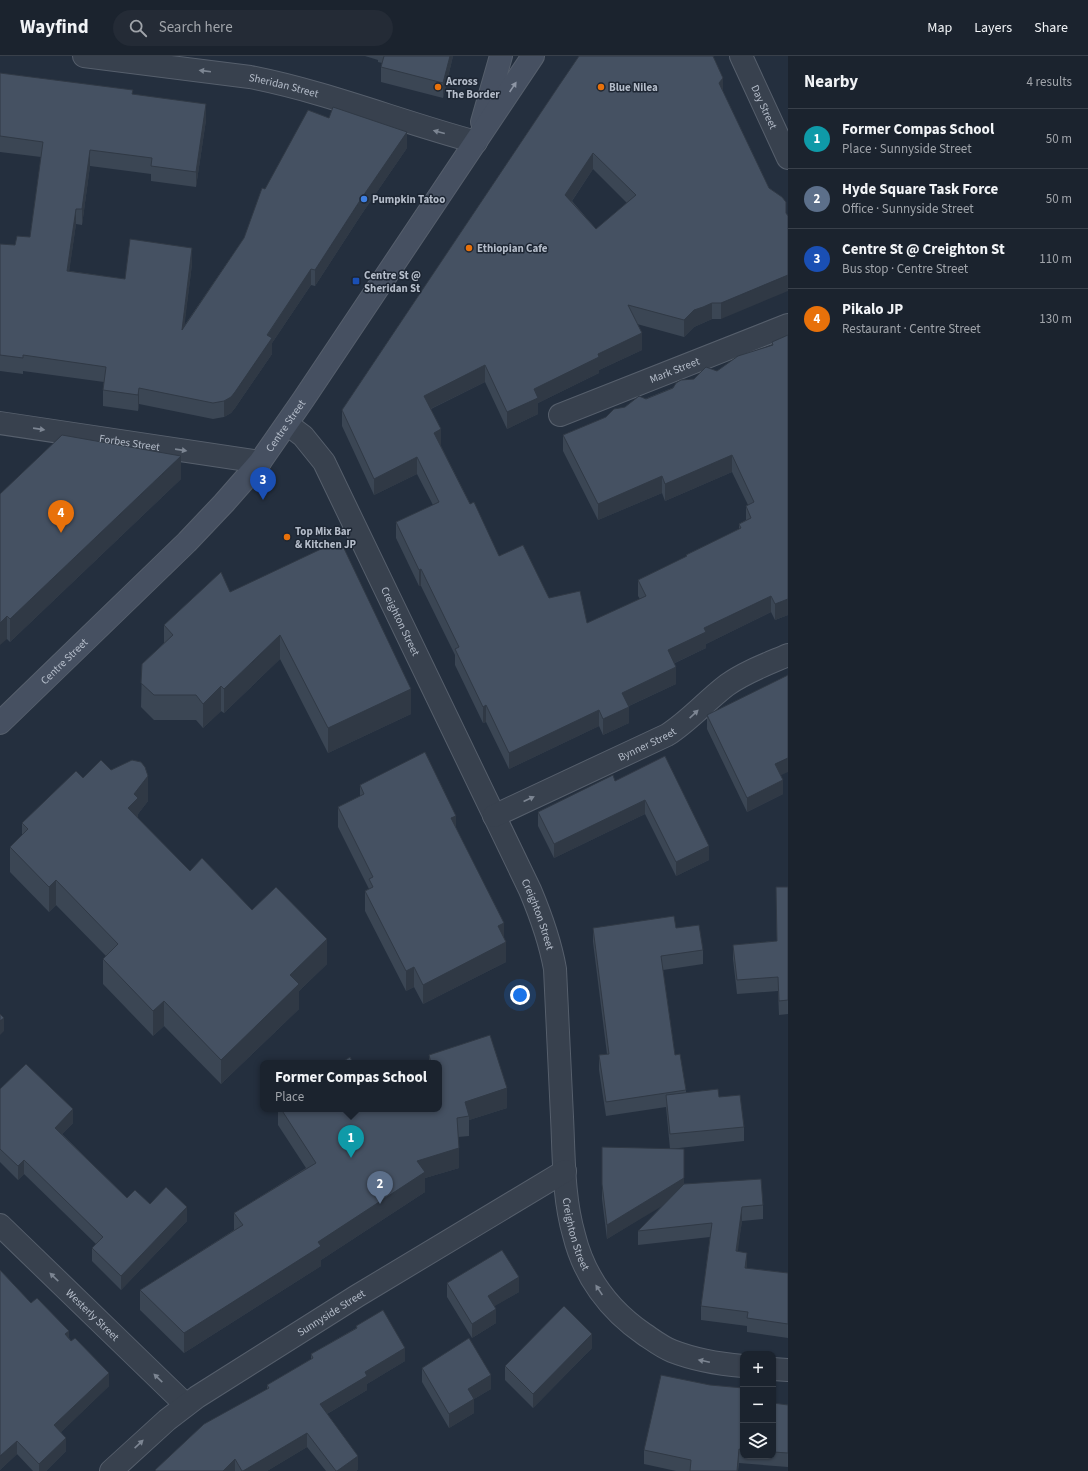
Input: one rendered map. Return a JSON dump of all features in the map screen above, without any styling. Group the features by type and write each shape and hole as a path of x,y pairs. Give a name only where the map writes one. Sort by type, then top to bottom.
{"main road":[{"name":"Centre Street","path":"476,142 501,56"},
{"name":"Centre Street","path":"0,722 187,542 229,498 260,462 287,424 533,56"}],"street":[{"name":"Sheridan Street","path":"84,56 227,65 268,80 301,88 431,130 476,142"},
{"name":"Day Street","path":"740,56 788,158"},
{"name":"Mark Street","path":"560,415 788,325"},
{"name":"Forbes Street","path":"0,423 260,462"},
{"name":"Creighton Street","path":"287,424 303,436 316,450 324,462 530,890 540,915 552,952 555,969 565,1171 570,1215 579,1251 593,1281 615,1310 626,1321 655,1342 671,1351 705,1361 740,1366"},
{"name":"Bynner Street","path":"494,816 667,735 688,720 716,694 738,677 788,655"},
{"name":"Sunnyside Street","path":"111,1471 143,1441 186,1405 357,1296 565,1171"},
{"name":"Westerly Street","path":"0,1225 186,1405"},
{"path":"776,1369 788,1370"}],"building":[{"path":"384,56 450,56 443,83 381,67"},
{"path":"579,56 713,56 723,78 719,83 769,188 782,197 786,202 786,213 788,216 788,275 721,303 712,303 694,310 684,320 628,305 642,333 598,354 599,357 534,389 538,398 507,412 485,365 424,396 441,429 434,433 470,504 474,502 499,556 523,545 549,598 580,591 587,623 646,596 638,580 741,528 739,524 751,518 746,506 754,502 732,455 665,484 662,476 598,504 563,435 606,417 614,409 625,407 639,396 646,399 673,388 676,383 681,380 694,379 706,367 717,371 738,356 773,345 772,342 788,335 788,599 775,604 771,596 704,628 706,632 668,650 676,667 622,693 629,707 603,719 599,710 509,753 486,705 483,707 455,649 459,647 396,522 439,502 417,457 374,479 342,410","holes":["593,153 636,195 596,229 565,195"]},
{"path":"0,73 133,90 132,94 206,104 196,172 151,166 152,158 90,150 82,209 76,209 67,271 125,279 130,239 192,248 182,330 244,238 262,188 265,189 308,110 329,118 333,107 407,132 315,270 311,269 267,335 272,338 231,397 224,401 213,403 139,388 138,395 103,390 106,367 23,355 23,358 0,355 0,244 15,245 17,236 30,237 43,142 0,136"},
{"path":"62,435 181,456 10,619 7,616 0,623 0,494"},
{"path":"340,540 411,689 328,728 280,635 224,689 221,686 203,704 196,695 154,695 141,683 142,664 173,635 164,625 221,572 230,592"},
{"path":"788,675 788,758 775,764 783,780 747,798 707,715"},
{"path":"425,752 456,816 451,818 504,923 498,926 506,942 423,985 414,967 406,971 365,891 373,887 369,879 373,877 338,807 364,794 360,785"},
{"path":"665,756 709,846 676,862 645,800 554,844 538,812 613,775 615,781"},
{"path":"101,760 111,770 132,760 141,762 145,767 148,776 134,794 138,798 128,808 190,871 202,858 252,910 276,887 327,939 290,975 299,984 221,1060 164,1001 153,1011 103,959 118,944 56,880 49,887 10,847 28,829 22,823 76,771 83,778"},
{"path":"776,887 788,887 788,1000 779,1001 778,977 737,980 733,945 777,941"},
{"path":"674,916 676,928 699,925 703,950 661,956 675,1055 680,1054 686,1090 606,1102 599,1055 609,1054 593,928"},
{"path":"0,1014 4,1018 0,1021"},
{"path":"490,1035 507,1088 465,1102 469,1116 457,1118 459,1148 417,1161 425,1172 318,1242 321,1246 184,1333 140,1290 243,1225 234,1213 316,1163 283,1112 442,1112 442,1060 430,1060 429,1055"},
{"path":"26,1064 73,1109 55,1128 127,1198 135,1190 150,1204 166,1187 187,1207 121,1276 92,1248 103,1237 24,1160 18,1166 0,1149 0,1089"},
{"path":"718,1089 719,1097 740,1095 744,1127 670,1134 666,1095"},
{"path":"602,1147 684,1149 684,1178 607,1225 602,1184"},
{"path":"761,1179 763,1205 742,1207 736,1251 747,1253 745,1268 788,1273 788,1324 747,1318 748,1312 701,1306 712,1223 638,1231 684,1184"},
{"path":"502,1250 519,1277 488,1296 496,1309 472,1324 447,1283"},
{"path":"0,1270 31,1303 37,1298 69,1331 65,1334 71,1341 75,1338 109,1373 54,1425 66,1438 39,1464 17,1441 0,1456"},
{"path":"564,1306 592,1334 533,1394 505,1366"},
{"path":"383,1310 405,1348 365,1372 367,1376 320,1404 358,1456 337,1471 307,1433 243,1471 235,1459 223,1471 155,1470 204,1424 269,1388 267,1385 313,1358 311,1354 357,1328 356,1326"},
{"path":"469,1338 491,1375 468,1389 474,1399 449,1414 422,1368"},
{"path":"661,1375 710,1385 740,1388 740,1449 737,1471 690,1471 691,1460 644,1450"},
{"path":"776,1403 788,1405 788,1453 776,1452"}],"place":[{"name":"Across The Border","path":"438,87"},
{"name":"Blue Nilea","path":"601,87"},
{"name":"Pumpkin Tatoo","path":"364,199"},
{"name":"Ethiopian Cafe","path":"469,248"},
{"name":"Centre St @ Sheridan St","path":"356,281"},
{"name":"Centre St @ Creighton St","path":"263,500"},
{"name":"Pikalo JP","path":"61,533"},
{"name":"Top Mix Bar & Kitchen JP","path":"287,537"},
{"name":"Former Compas School","path":"351,1158"},
{"name":"Hyde Square Task Force","path":"380,1204"}]}
